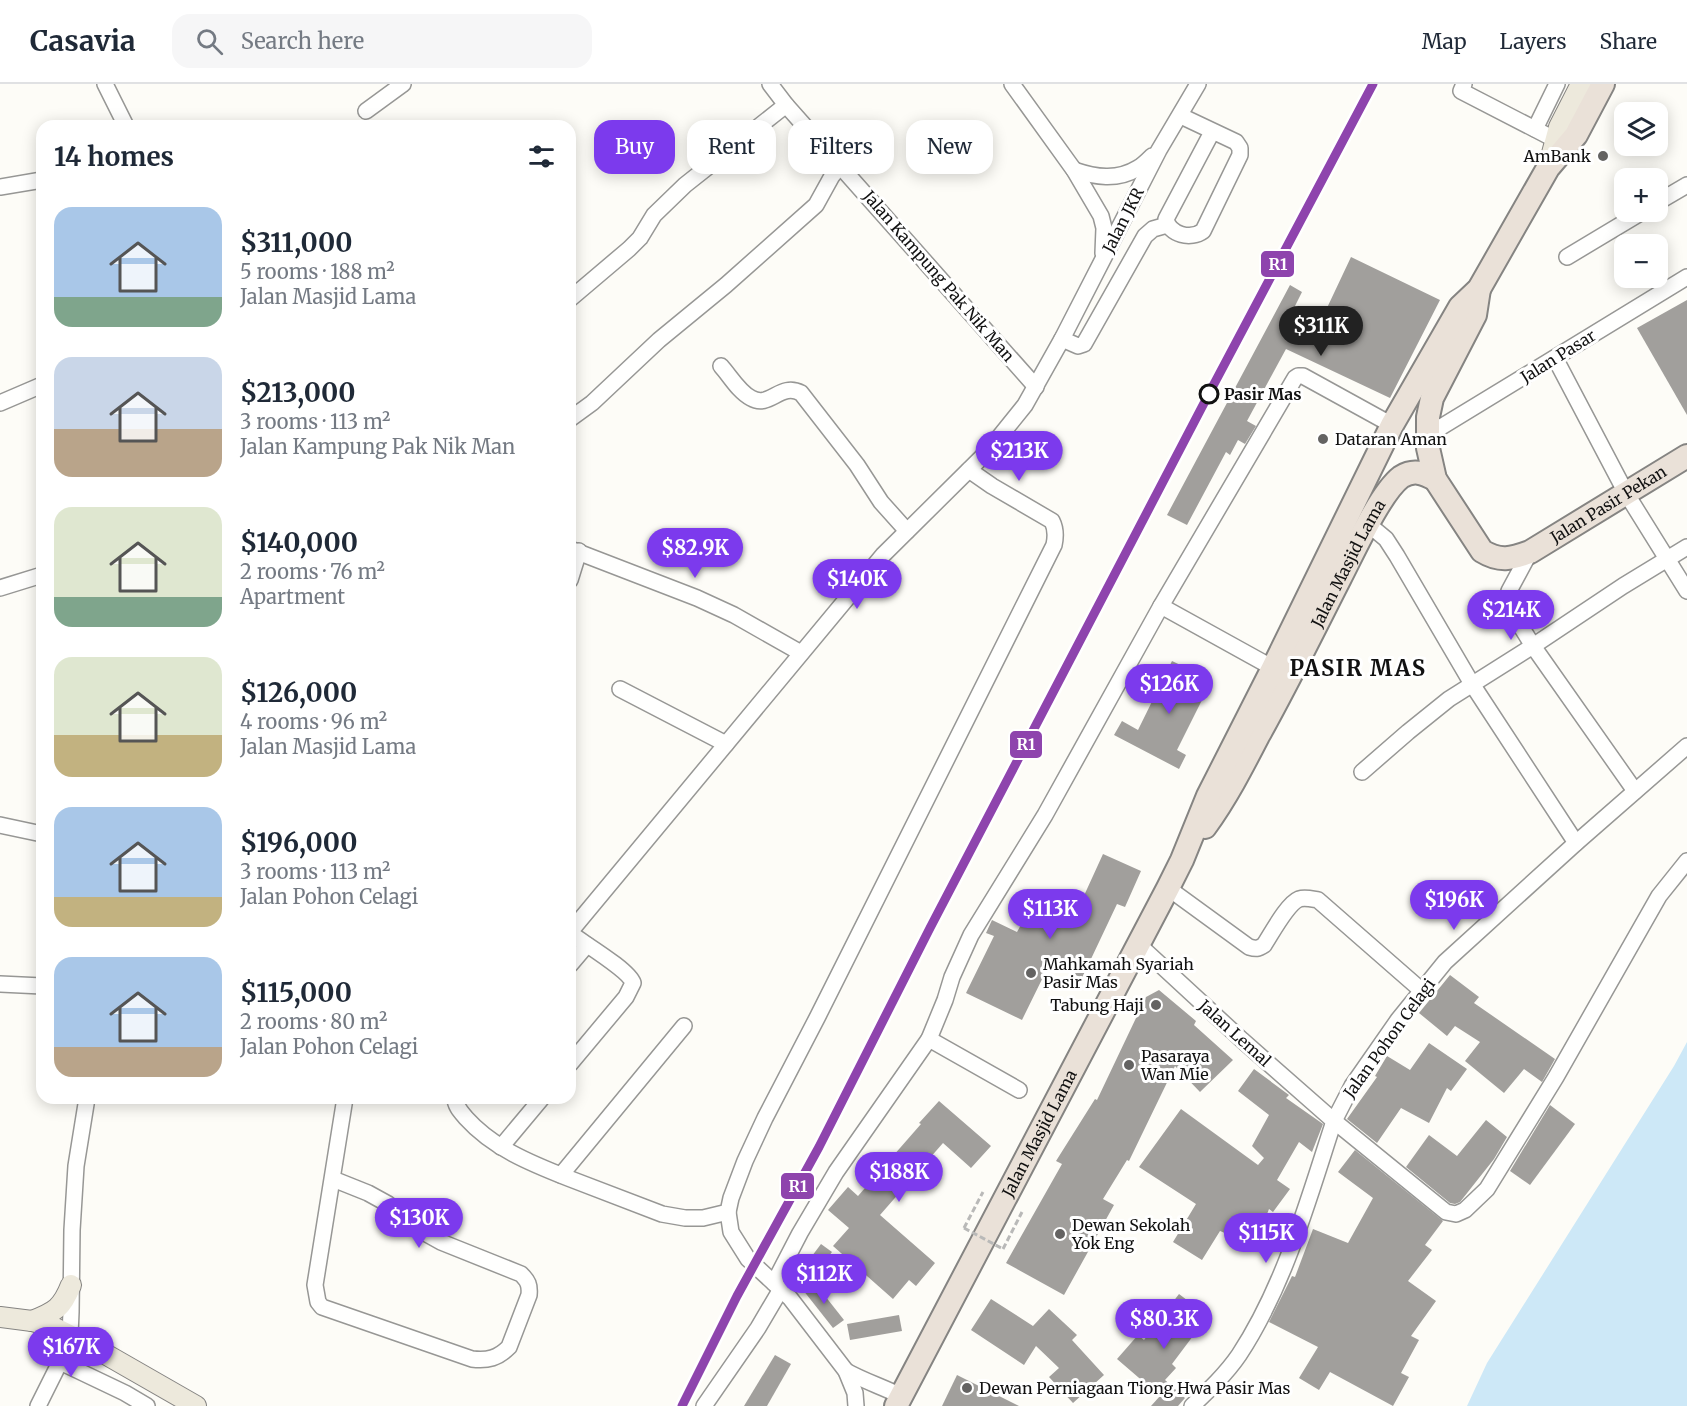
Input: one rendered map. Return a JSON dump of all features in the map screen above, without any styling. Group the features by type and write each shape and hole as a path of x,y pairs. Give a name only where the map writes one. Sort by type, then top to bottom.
{"highway":[{"name":"Jalan Masjid Lama","path":"1232,768 1274,668 1392,425 1460,307 1479,289 1566,137 1603,84"},
{"name":"Jalan Masjid Lama","path":"1435,479 1428,435 1428,417 1432,398 1475,315 1479,289"},
{"name":"Jalan Pasir Pekan","path":"1435,479 1482,551 1491,557 1503,559 1530,552 1687,456"},
{"name":"Jalan Masjid Lama","path":"899,1401 1168,888 1209,795 1232,768 1391,487 1409,473 1420,471 1435,479"}],"main road":[{"path":"1566,137 1559,127 1581,84"},
{"path":"32,1321 49,1315 57,1309 64,1301 71,1285"},
{"path":"0,1317 32,1321 53,1327 196,1406"}],"street":[{"path":"105,84 123,120"},
{"path":"366,111 403,84"},
{"name":"Jalan Kampung Pak Nik Man","path":"771,84 800,120"},
{"path":"1012,84 1074,170 1101,216 1104,228 1102,262"},
{"name":"Jalan JKR","path":"577,913 726,744 883,555 969,470 1026,405 1159,150 1198,84"},
{"path":"1464,84 1461,91 1535,129 1566,137"},
{"path":"1535,129 1557,84"},
{"path":"576,294 640,238 654,215 678,190 786,105"},
{"path":"1181,116 1236,142 1240,148 1240,155 1203,231 1187,236 1171,229 1166,219 1212,132"},
{"path":"1074,170 1095,177 1113,176 1139,168 1159,150"},
{"path":"576,415 592,403 651,348 726,285 816,204 834,174"},
{"name":"Jalan Kampung Pak Nik Man","path":"849,174 1036,387"},
{"path":"0,187 36,181"},
{"path":"1668,196 1687,185"},
{"path":"1567,257 1625,222"},
{"path":"1062,339 1078,346 1084,344 1144,236 1153,229 1167,225"},
{"name":"Jalan Pasar","path":"1428,435 1687,277"},
{"path":"1555,358 1626,493 1687,591"},
{"path":"721,366 743,392 756,400 769,399 783,390 796,390 801,393 857,465 881,502 907,531"},
{"path":"704,1406 758,1328 800,1233 836,1172 929,1039 952,977 971,936 1045,815 1161,606 1289,388 1298,376 1303,376 1392,425"},
{"path":"0,403 36,388"},
{"path":"856,1406 855,1393 846,1371 795,1304 748,1259 731,1232 728,1212 745,1161 765,1118 1054,545 1056,537 1052,520 992,486 969,470"},
{"path":"1368,524 1386,540 1397,556 1472,684 1576,843"},
{"path":"1362,772 1449,699 1687,547"},
{"path":"576,550 734,615 801,653"},
{"path":"1530,552 1509,591 1512,612 1533,646 1635,791"},
{"path":"0,588 36,577"},
{"path":"1161,606 1274,668"},
{"path":"620,688 726,744"},
{"name":"Jalan Pohon Celagi","path":"1192,1406 1238,1356 1259,1319 1291,1246 1334,1121 1352,1086 1421,990 1444,962 1687,746"},
{"path":"0,825 36,833"},
{"name":"Jalan Lemal","path":"1138,944 1334,1121 1446,1212 1456,1214 1465,1210 1487,1189 1556,1077 1659,896 1687,861"},
{"path":"1168,888 1249,947 1255,949 1264,945 1291,906 1299,899 1318,900 1421,990"},
{"path":"576,937 631,978 633,983 626,997 576,1057"},
{"path":"576,958 587,945"},
{"path":"0,984 36,986"},
{"path":"561,1175 684,1026"},
{"path":"929,1039 1019,1090"},
{"path":"38,1406 60,1362 70,1335 76,1166 86,1104"},
{"path":"333,1179 388,1204 423,1232 441,1242 521,1274 530,1286 529,1295 509,1347 492,1359 483,1361 472,1359 322,1307 318,1302 315,1285 344,1104"},
{"path":"456,1104 461,1113 478,1131 525,1161 662,1214 703,1218 728,1212"},
{"path":"501,1147 537,1104"},
{"path":"60,1362 147,1406"},
{"path":"846,1371 884,1388 899,1401"}],"path":[{"path":"983,1192 964,1228 1003,1249 1022,1212"}],"water":[{"path":"1687,1042 1687,1406 1467,1406 1487,1363"}],"building":[{"path":"1351,257 1440,300 1390,398 1286,349 1247,421 1256,426 1245,444 1238,440 1230,455 1226,452 1187,525 1167,515 1290,285 1302,292 1294,308 1297,309 1286,329 1309,340"},
{"path":"1687,300 1687,415 1637,328"},
{"path":"1172,661 1212,680 1177,750 1186,755 1179,769 1114,735 1122,721 1138,730"},
{"path":"1103,854 1141,871 1125,907 1117,904 1082,978 1050,963 1022,1020 966,993 994,936 986,933 992,920 1017,932 1041,889 1076,908"},
{"path":"1450,975 1479,997 1474,1003 1555,1059 1542,1082 1524,1069 1504,1093 1465,1061 1480,1042 1455,1026 1447,1036 1419,1013"},
{"path":"1159,990 1196,1021 1194,1025 1233,1060 1200,1092 1175,1066 1129,1161 1127,1160 1103,1199 1114,1205 1064,1295 1006,1263 1062,1164 1056,1161 1095,1099 1097,1100 1146,997"},
{"path":"1429,1043 1467,1069 1451,1091 1447,1088 1429,1123 1401,1108 1377,1143 1347,1119 1377,1077 1375,1076 1387,1056 1410,1070"},
{"path":"1254,1069 1289,1095 1286,1098 1323,1124 1312,1152 1299,1142 1277,1180 1290,1189 1273,1212 1269,1209 1255,1245 1220,1231 1202,1260 1173,1242 1196,1204 1139,1167 1181,1109 1258,1165 1264,1158 1252,1146 1269,1115 1238,1091"},
{"path":"939,1101 991,1146 971,1168 943,1143 880,1215 935,1263 916,1286 909,1280 893,1299 833,1246 849,1228 828,1210 848,1187 858,1196"},
{"path":"1550,1105 1575,1124 1530,1185 1510,1171"},
{"path":"1486,1120 1507,1137 1494,1159 1460,1202 1450,1203 1406,1167 1429,1135 1457,1156"},
{"path":"1355,1150 1443,1221 1425,1245 1432,1250 1408,1281 1436,1301 1411,1336 1419,1340 1401,1373 1409,1377 1393,1406 1330,1372 1319,1390 1299,1378 1318,1347 1269,1322 1292,1276 1295,1277 1313,1229 1348,1243 1373,1198 1338,1172"},
{"path":"821,1244 832,1252 810,1280 800,1272"},
{"path":"814,1282 844,1320 833,1328 803,1290"},
{"path":"1179,1294 1208,1316 1172,1364 1176,1368 1165,1380 1185,1398 1178,1406 1151,1406 1160,1396 1117,1359 1138,1335 1144,1340"},
{"path":"991,1299 1033,1326 1049,1309 1077,1335 1072,1340 1104,1375 1073,1403 1049,1377 1059,1368 1036,1346 1024,1365 971,1330"},
{"path":"899,1315 902,1331 850,1340 847,1324"},
{"path":"775,1355 791,1364 767,1406 744,1406"},
{"name":"Dewan Perniagaan Tiong Hwa Pasir Mas","path":"957,1375 1019,1406 942,1406"}],"transit line":[{"name":"R1","path":"682,1406 737,1296 819,1147 930,928 1373,84"}],"place":[{"name":"AmBank","path":"1603,156"},
{"name":"Pasir Mas","path":"1209,394"},
{"name":"Dataran Aman","path":"1323,439"},
{"name":"Mahkamah Syariah Pasir Mas","path":"1031,973"},
{"name":"Tabung Haji","path":"1156,1005"},
{"name":"Pasaraya Wan Mie","path":"1129,1065"},
{"name":"Dewan Sekolah Yok Eng","path":"1060,1234"},
{"name":"Dewan Perniagaan Tiong Hwa Pasir Mas","path":"967,1388"}],"district":[{"name":"PASIR MAS","path":"1358,668"}]}
